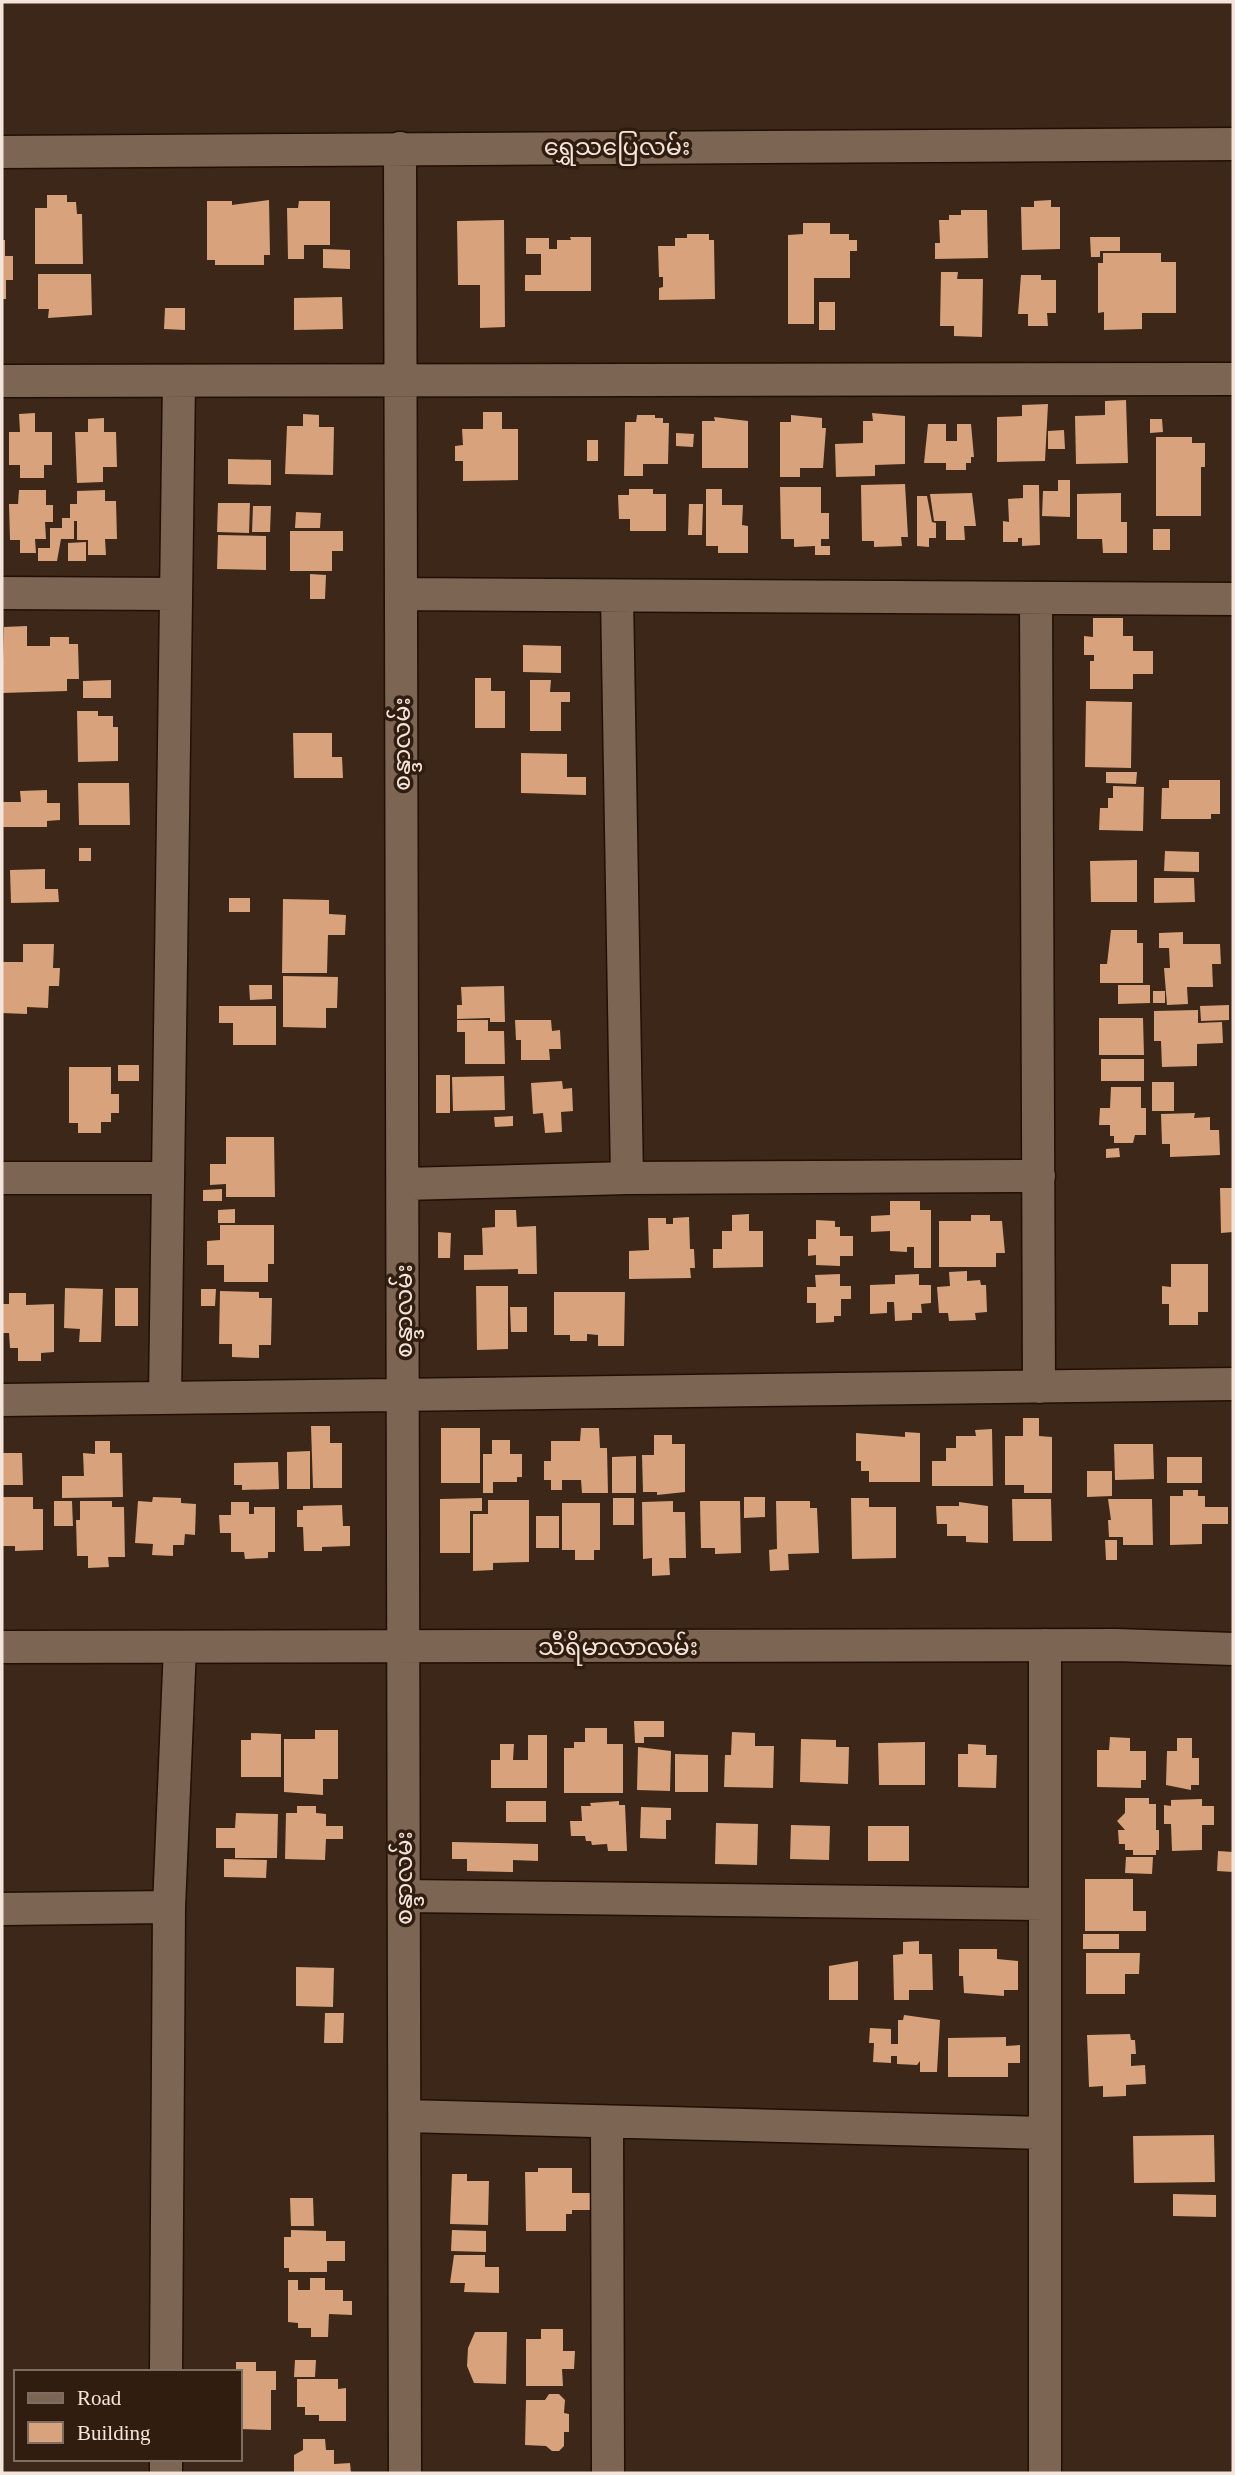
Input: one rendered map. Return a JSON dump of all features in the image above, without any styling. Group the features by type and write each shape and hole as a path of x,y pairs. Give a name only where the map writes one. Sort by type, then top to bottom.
{"street":[{"name":"ရွှေသပြေလမ်း","path":"2,152 1233,144"},
{"name":"စန္ဒာလမ်း","path":"400,148 405,2473"},
{"path":"2,382 1233,379"},
{"path":"165,1398 179,381"},
{"path":"2,593 176,594"},
{"path":"401,594 1233,599"},
{"path":"617,596 627,1178"},
{"path":"1036,598 1040,1387"},
{"path":"404,1184 627,1178 1039,1176"},
{"path":"2,1178 168,1178"},
{"path":"2,1400 1233,1384"},
{"path":"1045,1645 1045,2473"},
{"name":"သီရိမာလာလမ်း","path":"2,1647 1045,1645 1233,1649"},
{"path":"166,2370 169,1908 180,1647"},
{"path":"404,1896 1045,1904"},
{"path":"2,1909 169,1908"},
{"path":"405,2116 1045,2133"},
{"path":"607,2122 608,2473"}],"building":[{"path":"47,195 67,195 67,202 76,202 77,214 82,214 83,264 35,264 35,208 47,208"},
{"path":"269,200 270,255 264,255 264,265 215,265 215,260 207,260 207,201 232,201 232,205"},
{"path":"1051,200 1051,207 1060,207 1060,249 1022,250 1021,207 1034,207 1034,201"},
{"path":"299,201 330,201 330,245 304,245 304,259 288,259 287,208 298,208"},
{"path":"961,210 987,210 988,258 935,259 935,243 940,243 939,220 949,220 949,215 961,215"},
{"path":"504,220 505,327 480,328 480,285 458,285 457,221"},
{"path":"803,223 830,223 830,234 849,234 849,240 857,240 857,251 850,251 850,278 814,278 814,324 788,324 788,235 803,234"},
{"path":"687,234 709,234 709,240 714,240 715,299 659,300 663,277 659,277 658,246 675,246 675,238 687,238"},
{"path":"570,237 591,237 591,291 525,291 525,275 541,275 541,254 526,254 526,238 549,238 549,249 557,249 557,240 571,240"},
{"path":"1090,237 1120,237 1120,251 1100,251 1100,257 1091,257"},
{"path":"2,240 5,240 5,256 13,256 13,280 6,280 6,299 2,299"},
{"path":"323,249 350,250 350,269 323,268"},
{"path":"1103,253 1161,253 1161,262 1176,262 1176,313 1142,313 1142,329 1104,330 1104,312 1098,313 1098,263 1103,263"},
{"path":"941,272 958,272 957,279 983,279 982,337 954,336 954,326 940,326"},
{"path":"38,274 91,274 92,315 48,318 49,309 38,309"},
{"path":"1021,275 1041,275 1041,280 1056,280 1056,313 1047,313 1048,326 1028,326 1028,314 1018,314"},
{"path":"342,297 343,329 294,330 294,298"},
{"path":"819,302 835,302 835,330 819,330"},
{"path":"165,308 185,308 185,330 164,329"},
{"path":"1126,400 1128,463 1076,464 1075,416 1105,415 1105,401"},
{"path":"1048,404 1045,461 997,462 997,417 1022,416 1022,405"},
{"path":"483,412 502,412 502,429 518,429 518,480 463,481 463,461 455,461 455,446 463,445 462,429 483,429"},
{"path":"35,413 35,432 52,432 52,465 44,465 44,478 20,478 20,465 9,465 9,432 20,432 19,414"},
{"path":"872,413 905,416 905,464 875,465 875,476 836,477 835,444 863,443 863,421 873,421"},
{"path":"303,414 319,415 319,427 334,427 333,475 285,474 287,426 303,426"},
{"path":"637,415 655,415 655,418 663,418 663,423 669,423 668,464 643,464 643,476 624,476 625,422 636,422"},
{"path":"791,415 822,418 822,428 826,428 823,468 800,468 800,477 780,477 780,422 791,422"},
{"path":"714,417 748,421 748,468 702,468 702,421 715,421"},
{"path":"104,418 104,432 116,432 117,467 103,467 103,482 77,483 75,432 88,432 88,419"},
{"path":"1150,419 1162,419 1163,432 1150,433"},
{"path":"928,424 946,424 946,441 957,441 957,424 971,424 974,457 971,457 971,463 966,463 966,470 946,470 946,463 924,463"},
{"path":"1064,430 1065,449 1048,449 1048,431"},
{"path":"676,433 694,434 693,447 676,446"},
{"path":"1156,437 1192,437 1192,443 1205,443 1205,467 1201,467 1201,516 1156,516"},
{"path":"587,440 598,440 598,461 587,461"},
{"path":"228,459 271,460 271,485 228,484"},
{"path":"1058,480 1070,480 1070,517 1042,516 1043,491 1058,491"},
{"path":"905,484 908,537 901,537 902,546 874,547 874,541 862,541 861,485"},
{"path":"1023,485 1039,485 1040,545 1022,546 1022,538 1018,538 1018,542 1003,542 1003,521 1009,522 1008,499 1023,498"},
{"path":"780,487 821,487 821,513 829,513 829,539 821,539 821,546 830,546 830,555 815,555 815,546 794,547 794,539 781,539"},
{"path":"629,489 653,489 653,494 666,494 666,531 630,531 630,519 619,519 618,495 629,495"},
{"path":"706,489 722,489 722,505 743,505 742,525 748,526 748,553 718,553 718,546 706,546"},
{"path":"19,490 46,490 46,505 53,505 53,522 45,522 46,539 35,539 36,553 20,553 20,540 10,540 9,504 18,504"},
{"path":"105,490 105,501 116,501 117,539 105,539 106,555 88,555 88,540 77,540 77,521 74,521 74,539 61,539 57,561 38,561 38,548 50,548 50,528 62,528 62,518 70,518 70,504 77,504 77,491"},
{"path":"972,493 976,526 964,526 965,540 946,540 946,521 934,521 930,494"},
{"path":"1121,493 1121,522 1127,522 1127,553 1103,553 1102,539 1077,539 1077,494"},
{"path":"917,496 927,496 932,522 936,523 936,538 929,538 929,547 917,546"},
{"path":"218,503 250,503 249,533 217,532"},
{"path":"689,504 703,504 702,535 688,535"},
{"path":"253,506 271,506 270,532 252,532"},
{"path":"296,512 321,513 320,528 295,528"},
{"path":"1153,529 1170,529 1170,550 1153,550"},
{"path":"290,531 343,531 343,551 332,551 332,571 290,571"},
{"path":"218,535 266,536 266,570 217,569"},
{"path":"86,542 86,561 68,561 68,543"},
{"path":"310,574 326,575 325,599 310,599"},
{"path":"1093,618 1123,618 1123,636 1133,636 1133,651 1153,651 1153,674 1133,674 1133,689 1090,689 1090,661 1094,661 1094,655 1084,655 1084,636 1093,637"},
{"path":"27,626 27,646 50,646 50,637 69,637 69,644 78,644 79,679 67,679 67,691 2,693 4,627"},
{"path":"523,645 561,646 561,673 523,672"},
{"path":"475,678 491,678 491,691 505,691 505,728 475,728"},
{"path":"111,680 111,698 83,698 83,681"},
{"path":"530,680 551,680 550,692 570,692 570,702 561,702 561,731 530,731"},
{"path":"1086,701 1132,702 1131,768 1085,767"},
{"path":"77,711 98,711 98,716 113,716 113,727 118,727 118,761 78,762"},
{"path":"293,733 332,733 332,757 342,757 343,778 294,778"},
{"path":"521,753 567,754 567,777 586,777 586,795 521,793"},
{"path":"1106,772 1137,772 1136,784 1106,783"},
{"path":"1169,780 1220,780 1220,814 1211,814 1211,819 1161,819 1162,788 1169,788"},
{"path":"78,783 129,783 130,825 79,825"},
{"path":"1113,786 1144,787 1143,831 1099,830 1100,808 1108,808 1108,798 1113,798"},
{"path":"47,790 47,803 60,803 60,820 47,821 47,827 2,827 2,802 21,802 20,791"},
{"path":"79,848 91,848 91,861 79,861"},
{"path":"1165,851 1199,852 1199,872 1164,871"},
{"path":"1137,860 1137,902 1091,902 1090,861"},
{"path":"45,869 45,889 58,889 59,902 11,903 10,870"},
{"path":"1154,878 1194,878 1195,902 1154,903"},
{"path":"229,898 250,898 250,912 229,912"},
{"path":"283,899 329,900 329,914 346,915 345,935 328,935 327,973 282,973"},
{"path":"1111,930 1137,930 1137,943 1143,943 1143,983 1100,983 1100,964 1107,964"},
{"path":"1183,932 1183,944 1220,944 1221,964 1212,964 1213,987 1187,987 1188,1004 1167,1005 1164,968 1170,968 1169,948 1159,948 1159,933"},
{"path":"23,944 54,944 53,968 60,968 59,986 49,986 48,1008 27,1007 27,1014 2,1013 2,962 23,962"},
{"path":"283,976 338,977 337,1008 326,1008 326,1028 283,1027"},
{"path":"249,985 272,985 272,999 250,1000"},
{"path":"1118,985 1150,985 1150,1003 1118,1004"},
{"path":"504,986 505,1022 490,1022 490,1018 457,1019 457,1005 462,1005 461,987"},
{"path":"1153,991 1165,991 1165,1003 1153,1003"},
{"path":"1229,1005 1229,1020 1201,1021 1200,1006"},
{"path":"219,1006 276,1006 276,1045 233,1045 233,1023 219,1023"},
{"path":"1198,1010 1198,1023 1222,1022 1223,1043 1197,1044 1197,1066 1162,1067 1161,1041 1154,1041 1154,1011"},
{"path":"1099,1018 1143,1018 1144,1055 1099,1055"},
{"path":"457,1020 488,1020 488,1031 504,1031 505,1064 465,1064 465,1032 457,1032"},
{"path":"515,1020 551,1020 552,1031 560,1030 561,1049 549,1049 550,1060 521,1060 521,1040 516,1040"},
{"path":"1101,1059 1144,1059 1144,1081 1101,1081"},
{"path":"118,1065 139,1065 139,1081 118,1081"},
{"path":"69,1067 111,1067 111,1094 119,1094 119,1113 111,1113 111,1122 101,1122 101,1133 78,1133 78,1123 69,1123"},
{"path":"436,1075 450,1075 450,1113 436,1113"},
{"path":"504,1076 505,1110 453,1111 452,1077"},
{"path":"562,1081 563,1089 572,1088 573,1111 561,1112 562,1132 545,1133 543,1113 533,1114 531,1083"},
{"path":"1152,1082 1174,1082 1174,1111 1152,1111"},
{"path":"1111,1087 1141,1087 1141,1108 1146,1108 1146,1135 1135,1135 1133,1143 1114,1143 1114,1136 1110,1136 1110,1125 1099,1125 1100,1108 1110,1108"},
{"path":"1195,1113 1194,1118 1210,1117 1210,1130 1219,1130 1220,1155 1170,1157 1170,1144 1162,1144 1161,1114"},
{"path":"513,1116 513,1126 495,1127 494,1117"},
{"path":"226,1137 274,1137 275,1197 226,1197 226,1184 210,1185 210,1164 226,1164"},
{"path":"1119,1148 1120,1157 1106,1158 1106,1149"},
{"path":"1220,1188 1233,1188 1233,1232 1221,1233"},
{"path":"222,1189 222,1201 203,1201 203,1190"},
{"path":"890,1201 920,1201 920,1210 931,1210 931,1268 914,1268 914,1247 907,1247 907,1252 890,1251 890,1231 871,1232 871,1216 890,1215"},
{"path":"235,1209 235,1223 218,1223 218,1210"},
{"path":"495,1210 516,1210 517,1227 536,1226 537,1274 518,1274 518,1269 464,1270 464,1255 483,1255 482,1228 495,1227"},
{"path":"749,1214 749,1231 763,1231 763,1267 713,1268 713,1249 722,1249 722,1231 732,1231 732,1215"},
{"path":"971,1215 990,1215 990,1221 1002,1221 1005,1253 996,1253 996,1267 939,1267 939,1221 971,1221"},
{"path":"689,1217 690,1249 694,1249 695,1268 690,1268 691,1278 629,1279 629,1251 649,1250 648,1218 666,1218 666,1224 673,1224 673,1218"},
{"path":"816,1220 835,1221 835,1227 840,1227 840,1236 853,1236 853,1256 840,1256 840,1266 816,1265 816,1255 808,1256 808,1239 816,1239"},
{"path":"220,1225 274,1225 274,1264 268,1264 268,1282 224,1282 224,1265 207,1265 207,1241 220,1240"},
{"path":"438,1232 451,1233 450,1258 438,1258"},
{"path":"1171,1264 1208,1264 1208,1312 1198,1312 1198,1325 1169,1325 1169,1304 1162,1304 1162,1286 1171,1287"},
{"path":"967,1271 967,1281 980,1280 981,1285 986,1285 987,1312 975,1313 976,1320 949,1321 948,1313 939,1313 937,1287 950,1286 949,1272"},
{"path":"840,1274 840,1286 851,1286 851,1299 841,1299 841,1316 834,1316 834,1322 816,1323 816,1303 807,1303 807,1287 816,1287 815,1275"},
{"path":"919,1274 919,1285 931,1285 931,1303 921,1304 922,1313 912,1313 912,1320 895,1321 894,1302 887,1302 887,1313 870,1314 870,1285 895,1284 895,1275"},
{"path":"476,1286 508,1286 508,1349 477,1350"},
{"path":"65,1288 103,1289 101,1342 79,1342 80,1329 64,1328"},
{"path":"115,1288 138,1288 138,1326 115,1326"},
{"path":"201,1289 216,1289 215,1306 201,1306"},
{"path":"220,1291 259,1292 259,1298 272,1298 271,1345 259,1345 259,1358 232,1357 232,1344 219,1344"},
{"path":"554,1292 625,1292 624,1346 598,1346 598,1335 587,1334 587,1341 570,1341 570,1335 554,1335"},
{"path":"9,1293 26,1293 26,1305 54,1304 54,1352 41,1353 41,1361 18,1361 18,1348 10,1348 9,1333 2,1333 2,1304 9,1304"},
{"path":"510,1307 527,1307 527,1332 511,1332"},
{"path":"1023,1418 1039,1418 1039,1436 1052,1437 1052,1493 1024,1493 1024,1485 1005,1485 1005,1436 1023,1436"},
{"path":"311,1426 330,1426 330,1443 342,1443 342,1488 313,1488"},
{"path":"441,1428 480,1428 480,1483 441,1483"},
{"path":"581,1428 599,1428 600,1448 607,1448 608,1493 582,1493 581,1480 562,1480 562,1490 551,1490 551,1480 544,1480 544,1461 551,1461 551,1441 580,1441"},
{"path":"992,1429 993,1486 932,1486 932,1461 946,1461 946,1448 956,1448 956,1436 976,1436 975,1430"},
{"path":"905,1432 920,1433 920,1482 869,1482 869,1471 861,1471 861,1461 856,1461 856,1433 905,1437"},
{"path":"654,1435 672,1435 672,1444 685,1444 685,1492 657,1495 657,1492 643,1492 642,1455 654,1455"},
{"path":"492,1440 510,1440 510,1454 522,1454 522,1477 517,1477 517,1482 493,1482 493,1493 483,1493 483,1454 492,1454"},
{"path":"95,1441 110,1441 110,1453 122,1453 123,1497 62,1498 62,1476 84,1476 83,1453 95,1454"},
{"path":"1114,1444 1153,1444 1154,1479 1115,1480"},
{"path":"310,1451 310,1489 287,1489 287,1452"},
{"path":"2,1453 22,1453 23,1485 2,1485"},
{"path":"636,1456 636,1493 612,1493 612,1457"},
{"path":"1167,1457 1202,1457 1202,1483 1167,1483"},
{"path":"278,1462 279,1489 242,1490 242,1485 234,1485 234,1463"},
{"path":"1087,1471 1112,1471 1112,1496 1087,1497"},
{"path":"1183,1490 1198,1490 1198,1496 1205,1496 1205,1507 1228,1507 1228,1524 1202,1524 1202,1544 1170,1545 1170,1496 1183,1496"},
{"path":"2,1497 33,1497 33,1509 43,1509 43,1550 15,1551 15,1546 3,1546"},
{"path":"153,1497 181,1498 181,1503 196,1504 195,1535 185,1534 184,1545 173,1545 173,1556 152,1555 153,1544 135,1543 138,1501 152,1502"},
{"path":"744,1497 765,1497 765,1517 744,1518"},
{"path":"482,1498 482,1511 470,1511 470,1553 440,1553 440,1499"},
{"path":"613,1498 634,1498 634,1525 613,1525"},
{"path":"851,1498 869,1498 869,1507 896,1507 896,1558 852,1559"},
{"path":"1012,1499 1051,1499 1052,1541 1013,1541"},
{"path":"1108,1499 1152,1499 1153,1545 1123,1545 1123,1537 1109,1537 1108,1520 1111,1520"},
{"path":"488,1500 529,1500 529,1562 493,1563 493,1570 473,1571 473,1514 488,1514"},
{"path":"54,1501 72,1501 73,1526 54,1526"},
{"path":"80,1501 112,1501 112,1507 124,1507 125,1557 108,1557 109,1567 88,1568 88,1556 77,1556 76,1520 80,1520"},
{"path":"673,1501 673,1512 685,1512 686,1558 669,1558 670,1575 652,1576 652,1558 643,1559 642,1502"},
{"path":"700,1501 740,1501 741,1553 715,1554 715,1548 701,1548"},
{"path":"776,1501 810,1501 810,1508 817,1508 819,1553 788,1554 789,1570 770,1571 769,1550 777,1549"},
{"path":"231,1502 249,1502 249,1514 254,1514 254,1507 275,1507 275,1552 268,1552 268,1558 245,1559 244,1552 231,1552 231,1533 220,1533 219,1515 231,1515"},
{"path":"959,1502 988,1506 988,1543 966,1542 966,1536 947,1536 947,1524 937,1524 936,1506 959,1506"},
{"path":"562,1503 600,1503 600,1550 594,1550 594,1560 575,1560 575,1550 562,1550"},
{"path":"342,1505 343,1526 350,1526 350,1546 304,1551 303,1527 297,1527 297,1510 303,1510 303,1506"},
{"path":"536,1516 559,1516 559,1548 536,1548"},
{"path":"1105,1540 1117,1540 1117,1560 1106,1560"},
{"path":"634,1721 664,1721 664,1737 644,1737 644,1743 635,1743"},
{"path":"585,1728 607,1728 607,1744 623,1744 623,1793 564,1793 564,1748 574,1748 574,1742 585,1742"},
{"path":"315,1730 338,1730 338,1779 323,1779 323,1795 284,1792 284,1739 315,1739"},
{"path":"732,1732 755,1733 755,1746 774,1746 773,1788 724,1787 725,1755 731,1755"},
{"path":"251,1733 281,1734 281,1777 241,1777 241,1740 251,1740"},
{"path":"528,1735 547,1735 547,1788 491,1788 491,1760 500,1760 500,1744 514,1744 513,1760 528,1760"},
{"path":"1110,1737 1130,1738 1130,1751 1146,1751 1146,1780 1141,1780 1141,1788 1097,1787 1097,1750 1109,1750"},
{"path":"1177,1738 1192,1738 1192,1758 1199,1758 1199,1785 1191,1785 1191,1790 1166,1785 1167,1751 1177,1751"},
{"path":"801,1739 836,1740 836,1747 849,1747 848,1784 800,1782"},
{"path":"925,1742 925,1785 879,1785 878,1743"},
{"path":"968,1744 986,1745 986,1755 997,1755 996,1788 958,1787 958,1754 968,1754"},
{"path":"638,1747 671,1751 670,1791 637,1790"},
{"path":"675,1754 708,1755 708,1792 675,1792"},
{"path":"1125,1798 1149,1798 1149,1804 1156,1804 1159,1850 1156,1850 1156,1855 1133,1855 1133,1850 1125,1850 1125,1844 1119,1844 1118,1830 1125,1830 1117,1821 1125,1813"},
{"path":"1202,1799 1202,1806 1214,1806 1214,1825 1202,1825 1202,1850 1172,1851 1171,1824 1164,1824 1164,1805 1171,1806 1171,1800"},
{"path":"506,1801 546,1801 546,1822 506,1822"},
{"path":"619,1801 619,1805 625,1805 627,1851 608,1851 607,1844 592,1845 591,1841 586,1841 585,1836 571,1836 570,1821 582,1821 581,1806"},
{"path":"297,1806 316,1806 316,1813 326,1814 326,1826 343,1826 343,1839 326,1839 325,1860 285,1859 286,1813 297,1813"},
{"path":"641,1807 671,1808 671,1820 666,1820 666,1839 640,1838"},
{"path":"236,1813 278,1814 277,1858 235,1858 235,1848 216,1848 216,1828 235,1828"},
{"path":"716,1823 758,1824 757,1865 715,1864"},
{"path":"791,1825 830,1826 829,1860 790,1859"},
{"path":"868,1826 909,1826 909,1861 868,1861"},
{"path":"452,1842 538,1844 538,1861 513,1860 513,1872 467,1871 467,1859 452,1859"},
{"path":"1218,1851 1233,1852 1233,1872 1217,1871"},
{"path":"1126,1857 1153,1857 1152,1874 1125,1873"},
{"path":"224,1859 267,1860 266,1878 224,1877"},
{"path":"1085,1879 1133,1879 1133,1911 1146,1911 1146,1931 1085,1931"},
{"path":"1083,1934 1119,1934 1119,1949 1083,1949"},
{"path":"919,1941 919,1954 932,1954 933,1990 909,1990 909,2000 894,2000 893,1955 903,1954 903,1942"},
{"path":"959,1949 997,1949 997,1959 1018,1961 1018,1990 1004,1990 1004,1996 964,1993 963,1976 959,1976"},
{"path":"1086,1953 1140,1953 1139,1974 1125,1974 1125,1994 1086,1994"},
{"path":"858,1961 858,2000 829,2000 829,1966"},
{"path":"296,1967 334,1968 333,2007 296,2006"},
{"path":"325,2013 344,2013 343,2043 324,2043"},
{"path":"904,2015 940,2020 937,2072 920,2072 920,2061 917,2065 897,2064 897,2056 891,2056 891,2063 873,2062 874,2043 869,2043 870,2028 891,2029 891,2044 898,2044 898,2020 903,2020"},
{"path":"1130,2034 1131,2040 1135,2040 1136,2054 1131,2054 1131,2066 1145,2065 1146,2084 1126,2085 1126,2096 1103,2097 1103,2086 1089,2087 1087,2035"},
{"path":"1006,2037 1006,2046 1020,2045 1020,2063 1008,2063 1008,2077 948,2077 948,2038"},
{"path":"1214,2135 1215,2182 1134,2183 1133,2136"},
{"path":"538,2168 572,2168 572,2193 590,2193 590,2210 572,2210 572,2214 566,2214 566,2231 526,2231 525,2172 538,2172"},
{"path":"452,2174 467,2174 467,2181 489,2181 488,2225 450,2224"},
{"path":"1173,2194 1216,2195 1216,2217 1173,2216"},
{"path":"290,2198 313,2198 314,2226 291,2226"},
{"path":"291,2230 326,2231 326,2241 345,2241 345,2261 327,2261 327,2272 289,2272 289,2268 284,2268 284,2237 291,2237"},
{"path":"452,2230 486,2231 486,2252 451,2251"},
{"path":"454,2255 485,2255 485,2267 499,2267 499,2293 464,2292 465,2283 450,2283"},
{"path":"310,2278 325,2278 325,2290 343,2290 343,2301 352,2301 352,2315 329,2314 328,2337 311,2337 311,2328 298,2328 298,2323 288,2322 288,2280 298,2280 298,2290 310,2290"},
{"path":"541,2329 563,2329 563,2351 575,2351 574,2369 562,2369 563,2386 526,2386 526,2339 541,2339"},
{"path":"475,2332 507,2332 506,2384 474,2383 467,2366 468,2348"},
{"path":"295,2360 316,2360 315,2377 294,2377"},
{"path":"236,2362 256,2362 256,2371 276,2371 276,2390 271,2390 271,2430 242,2429 242,2370 236,2370"},
{"path":"297,2379 338,2379 338,2389 346,2388 346,2421 319,2421 319,2415 305,2415 305,2407 297,2407"},
{"path":"549,2394 559,2394 565,2400 564,2413 569,2414 569,2432 564,2432 564,2446 559,2451 552,2451 546,2446 525,2445 526,2400 545,2400"},
{"path":"303,2439 325,2439 326,2450 334,2450 334,2464 350,2463 351,2473 294,2473 294,2455 303,2450"}]}
